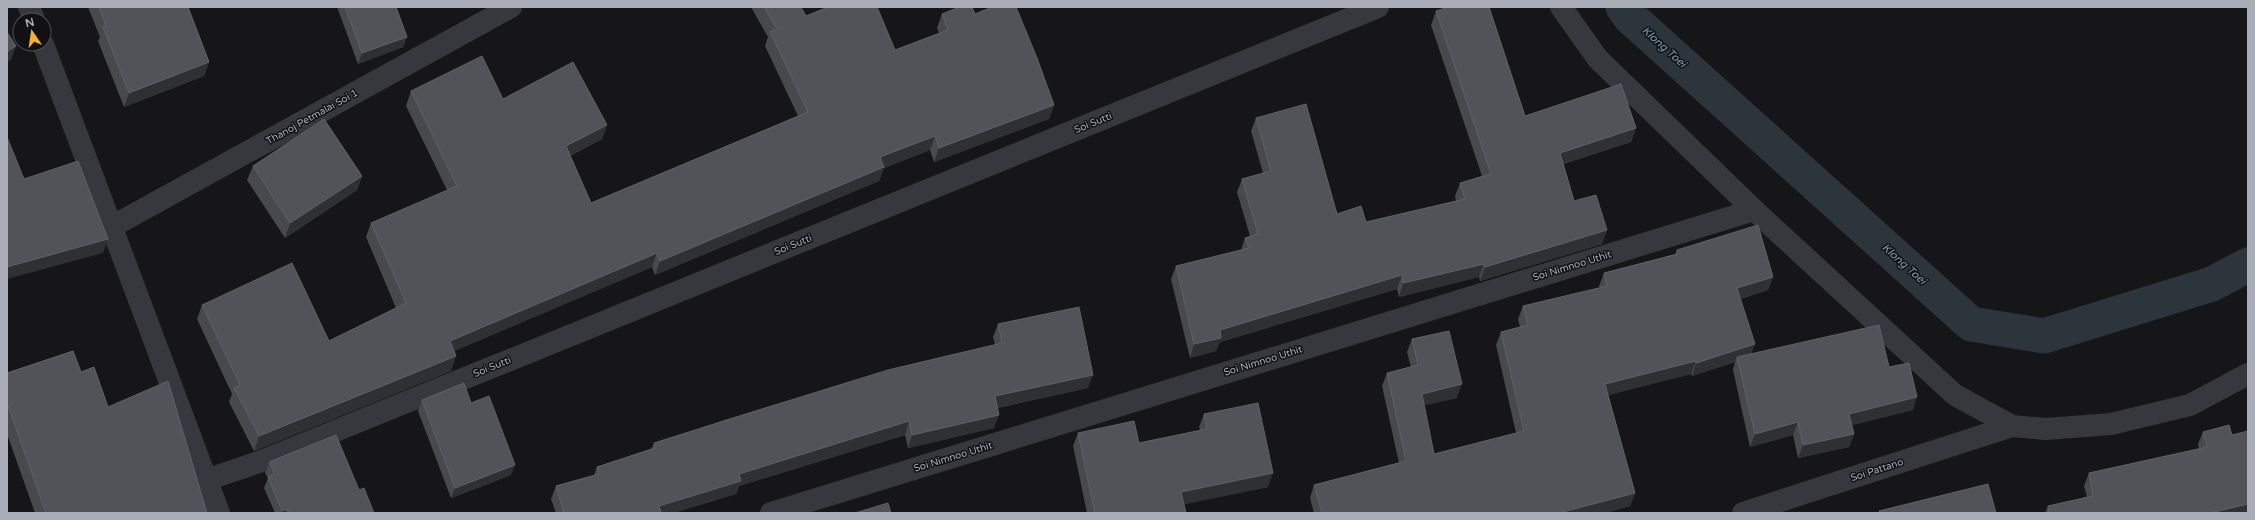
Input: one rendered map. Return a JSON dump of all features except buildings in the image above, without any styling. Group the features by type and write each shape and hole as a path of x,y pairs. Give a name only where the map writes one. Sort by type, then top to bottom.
{"street":[{"name":"Thanoj Petmalai Soi 1","path":"113,226 511,7"},
{"name":"Soi Sutti","path":"206,480 259,462 1378,7"},
{"path":"1561,7 1598,59 1754,210 1955,395 2012,426 2046,430 2111,424 2190,405 2248,374"},
{"path":"46,52 113,226 219,513"},
{"name":"Soi Nimnoo Uthit","path":"771,513 1754,210"},
{"name":"Soi Pattano","path":"1743,513 2012,426"}],"waterway":[{"name":"Klong Toei","path":"1623,7 1630,17 1971,324 2044,336 2212,284 2248,265"}]}
